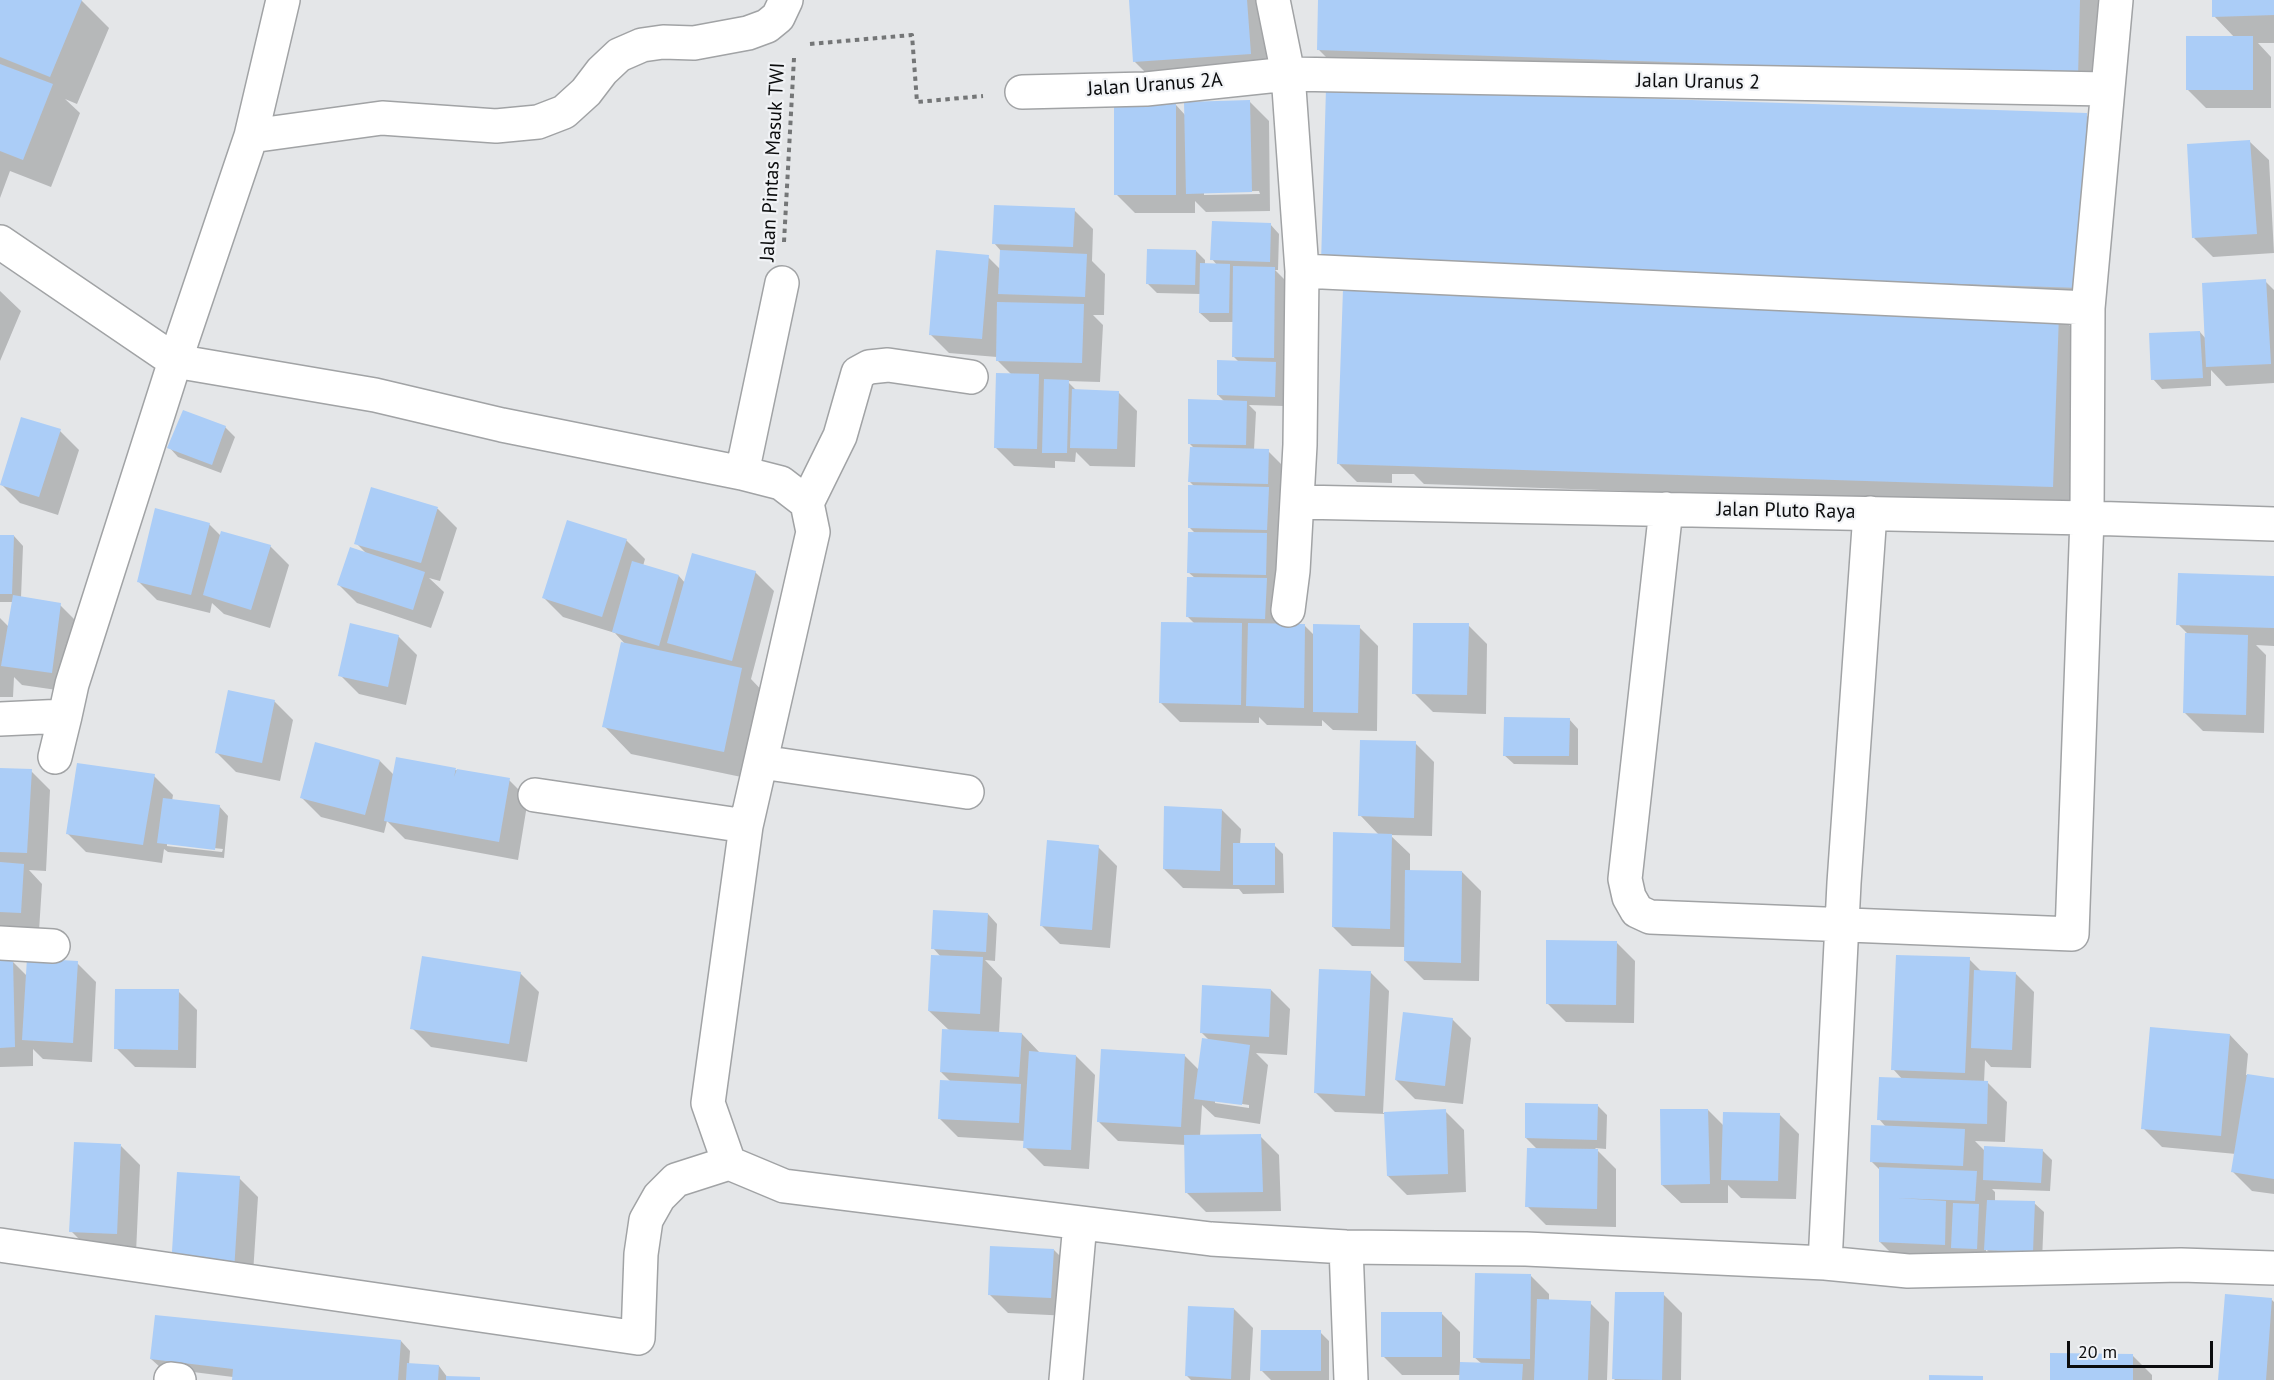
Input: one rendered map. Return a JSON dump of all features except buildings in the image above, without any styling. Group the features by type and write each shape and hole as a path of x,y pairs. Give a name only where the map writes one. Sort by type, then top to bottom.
{"street":[{"path":"55,757 72,684 251,136 283,0"},
{"path":"251,136 382,118 496,126 538,122 564,112 586,92 602,71 619,55 642,45 663,42 694,43 748,33 766,26 778,17 786,0"},
{"path":"1273,0 1288,74 1302,271 1298,502 1288,610"},
{"path":"1666,509 1625,879 1629,897 1637,911 1650,917 2072,934 2087,518 2088,308 2116,0"},
{"name":"Jalan Uranus 2","path":"1288,74 2107,89"},
{"name":"Jalan Uranus 2A","path":"1022,92 1146,89 1288,74"},
{"path":"0,242 176,361 375,395 502,425 742,473 781,483 807,503"},
{"path":"1302,271 2088,308"},
{"path":"742,473 782,283"},
{"path":"729,1163 708,1103 746,826 813,532 807,503 840,436 858,373 869,367 888,365 971,377"},
{"name":"Jalan Pluto Raya","path":"1298,502 1870,513 2274,524"},
{"path":"1825,1263 1842,923 1870,513"},
{"path":"0,719 65,716"},
{"path":"761,762 967,792"},
{"path":"535,795 746,826"},
{"path":"0,943 53,946"},
{"path":"0,1245 638,1338 641,1254 646,1220 658,1197 676,1180 729,1163 784,1186 1211,1239 1346,1247 1526,1249 1825,1263 1908,1271 2181,1265 2274,1268"},
{"path":"1066,1380 1080,1223"},
{"path":"1346,1247 1352,1380"}],"path":[{"name":"Jalan Pintas Masuk TWI","path":"807,44 912,35 916,102 1022,92"},
{"name":"Jalan Pintas Masuk TWI","path":"782,283 794,56"}]}
